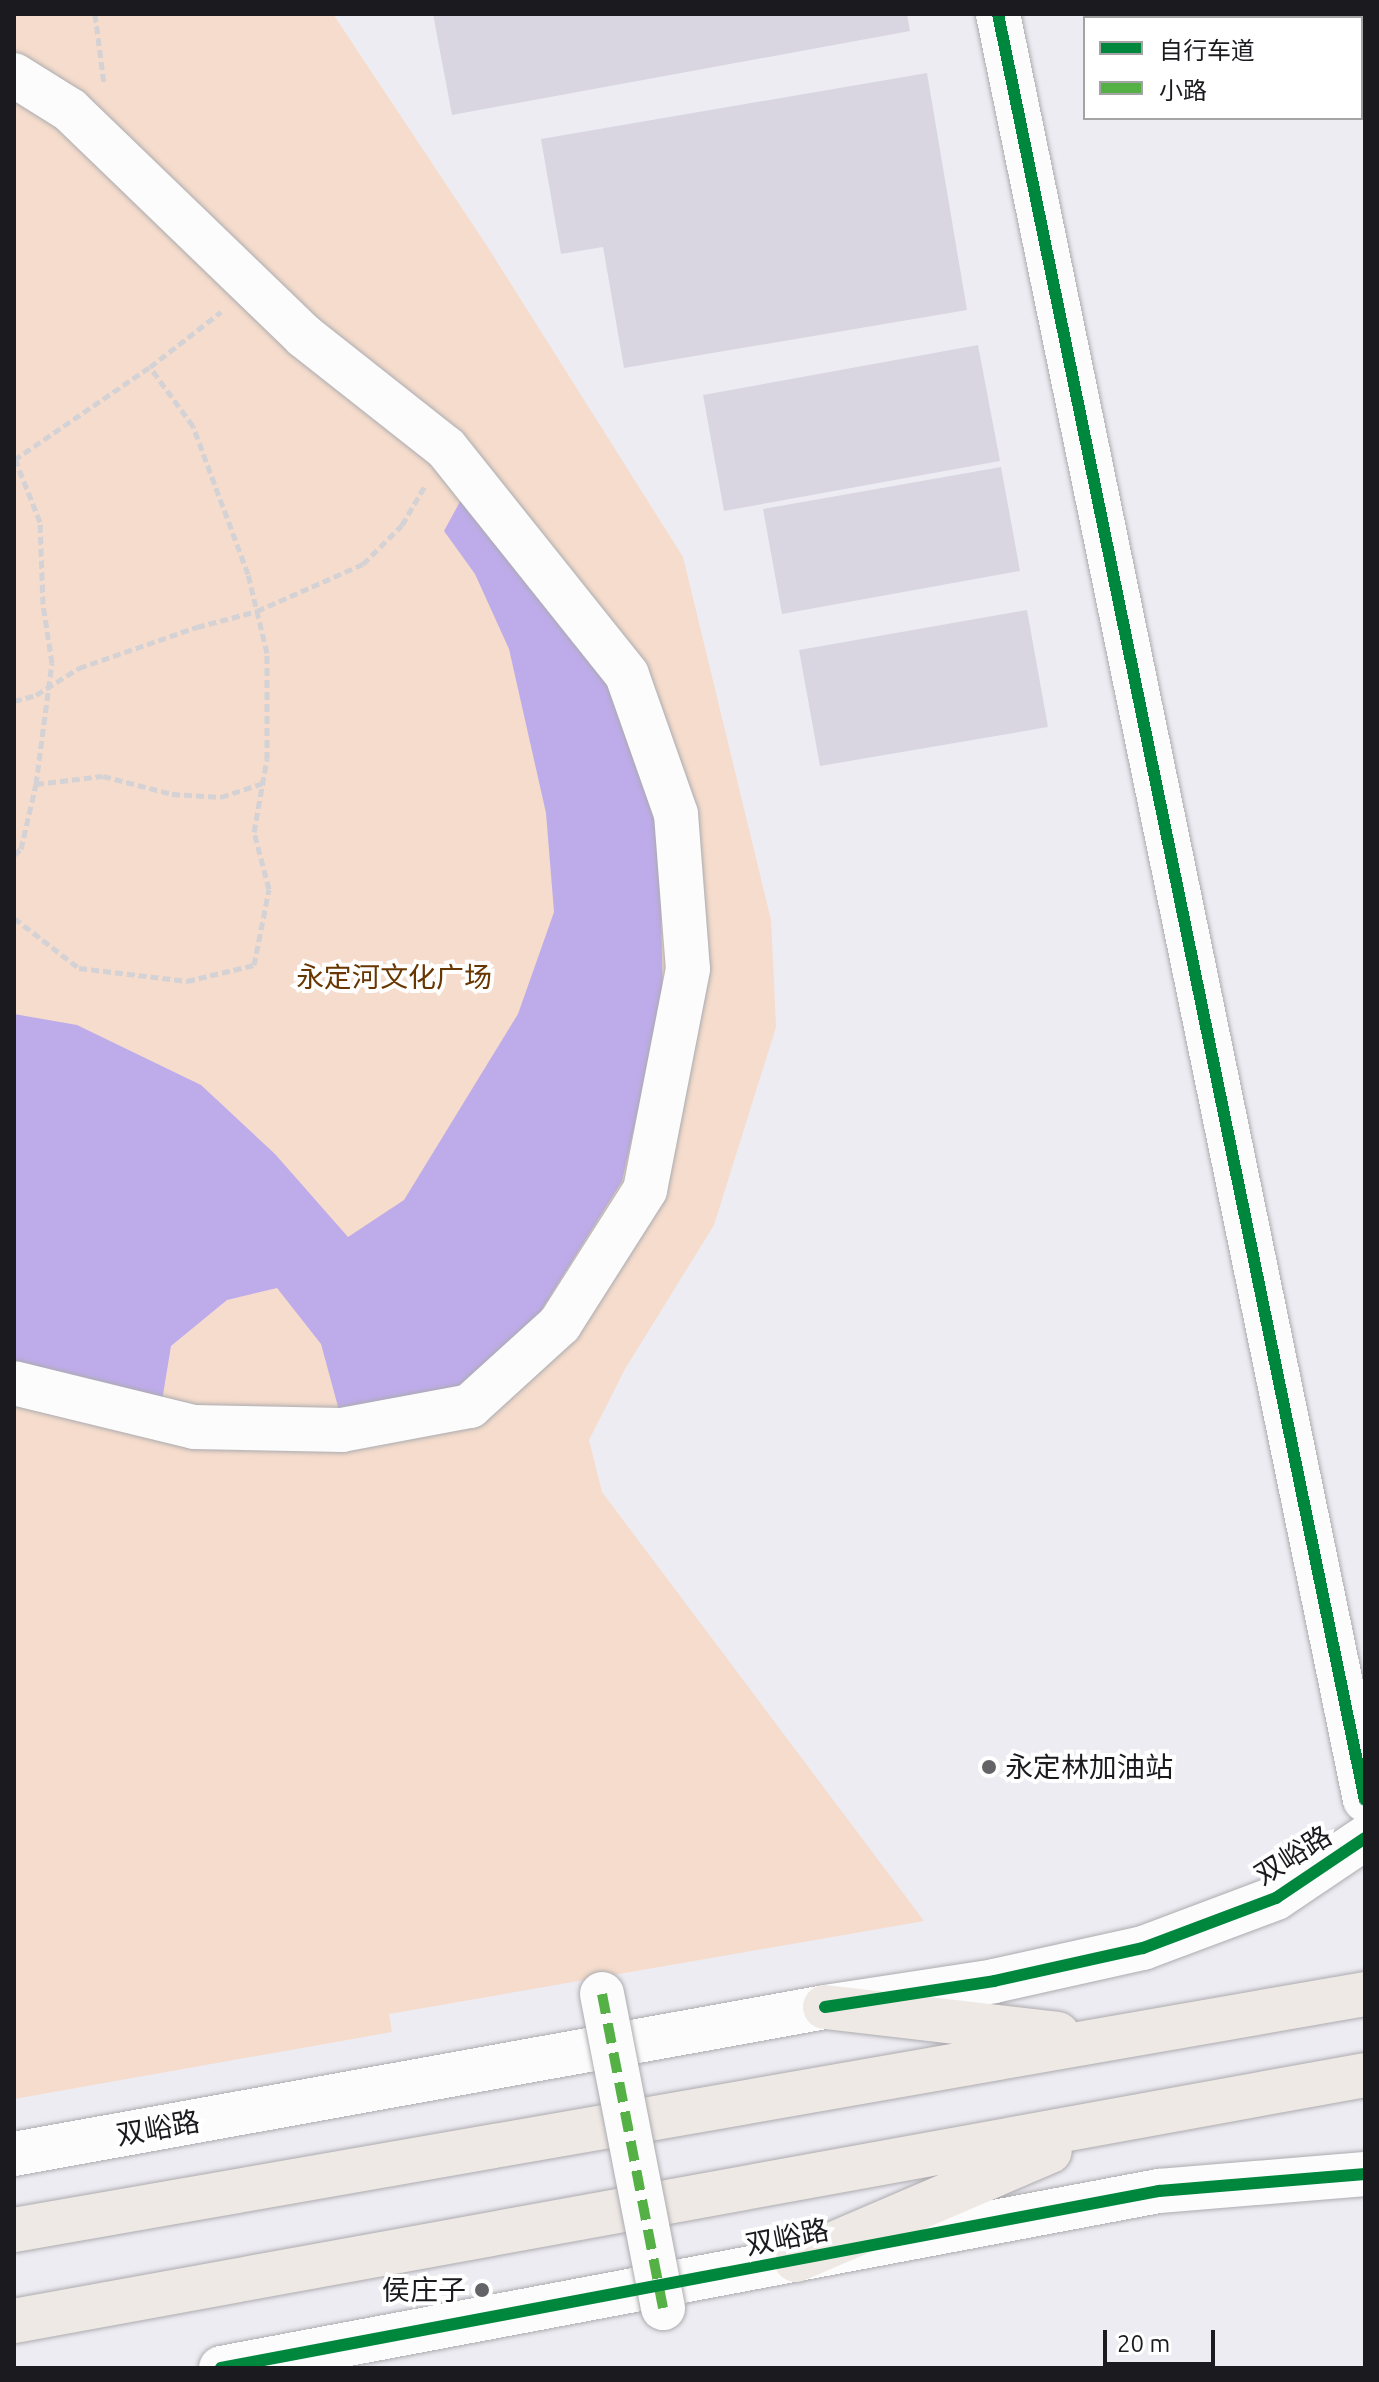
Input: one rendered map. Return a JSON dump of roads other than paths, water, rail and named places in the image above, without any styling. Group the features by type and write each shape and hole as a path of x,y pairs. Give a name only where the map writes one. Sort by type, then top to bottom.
{"highway":[{"path":"14,2230 1365,1994"},
{"path":"825,2007 1103,2039"},
{"name":"双峪路","path":"14,2321 1365,2075"},
{"path":"796,2260 1122,2120"}],"street":[{"path":"998,14 1365,1800"},
{"path":"14,75 70,110 304,336 446,448 627,675 676,814 688,969 645,1190 560,1324 470,1406 342,1430 194,1427 14,1383"},
{"name":"双峪路","path":"14,2154 825,2007 994,1981 1143,1948 1276,1898 1365,1838"},
{"path":"602,1994 663,2308"},
{"name":"双峪路","path":"221,2368 1159,2191 1365,2174"}],"place":[{"name":"永定林加油站","path":"989,1767"},
{"name":"侯庄子","path":"482,2290"}],"park label":[{"name":"永定河文化广场","path":"394,977"}]}
